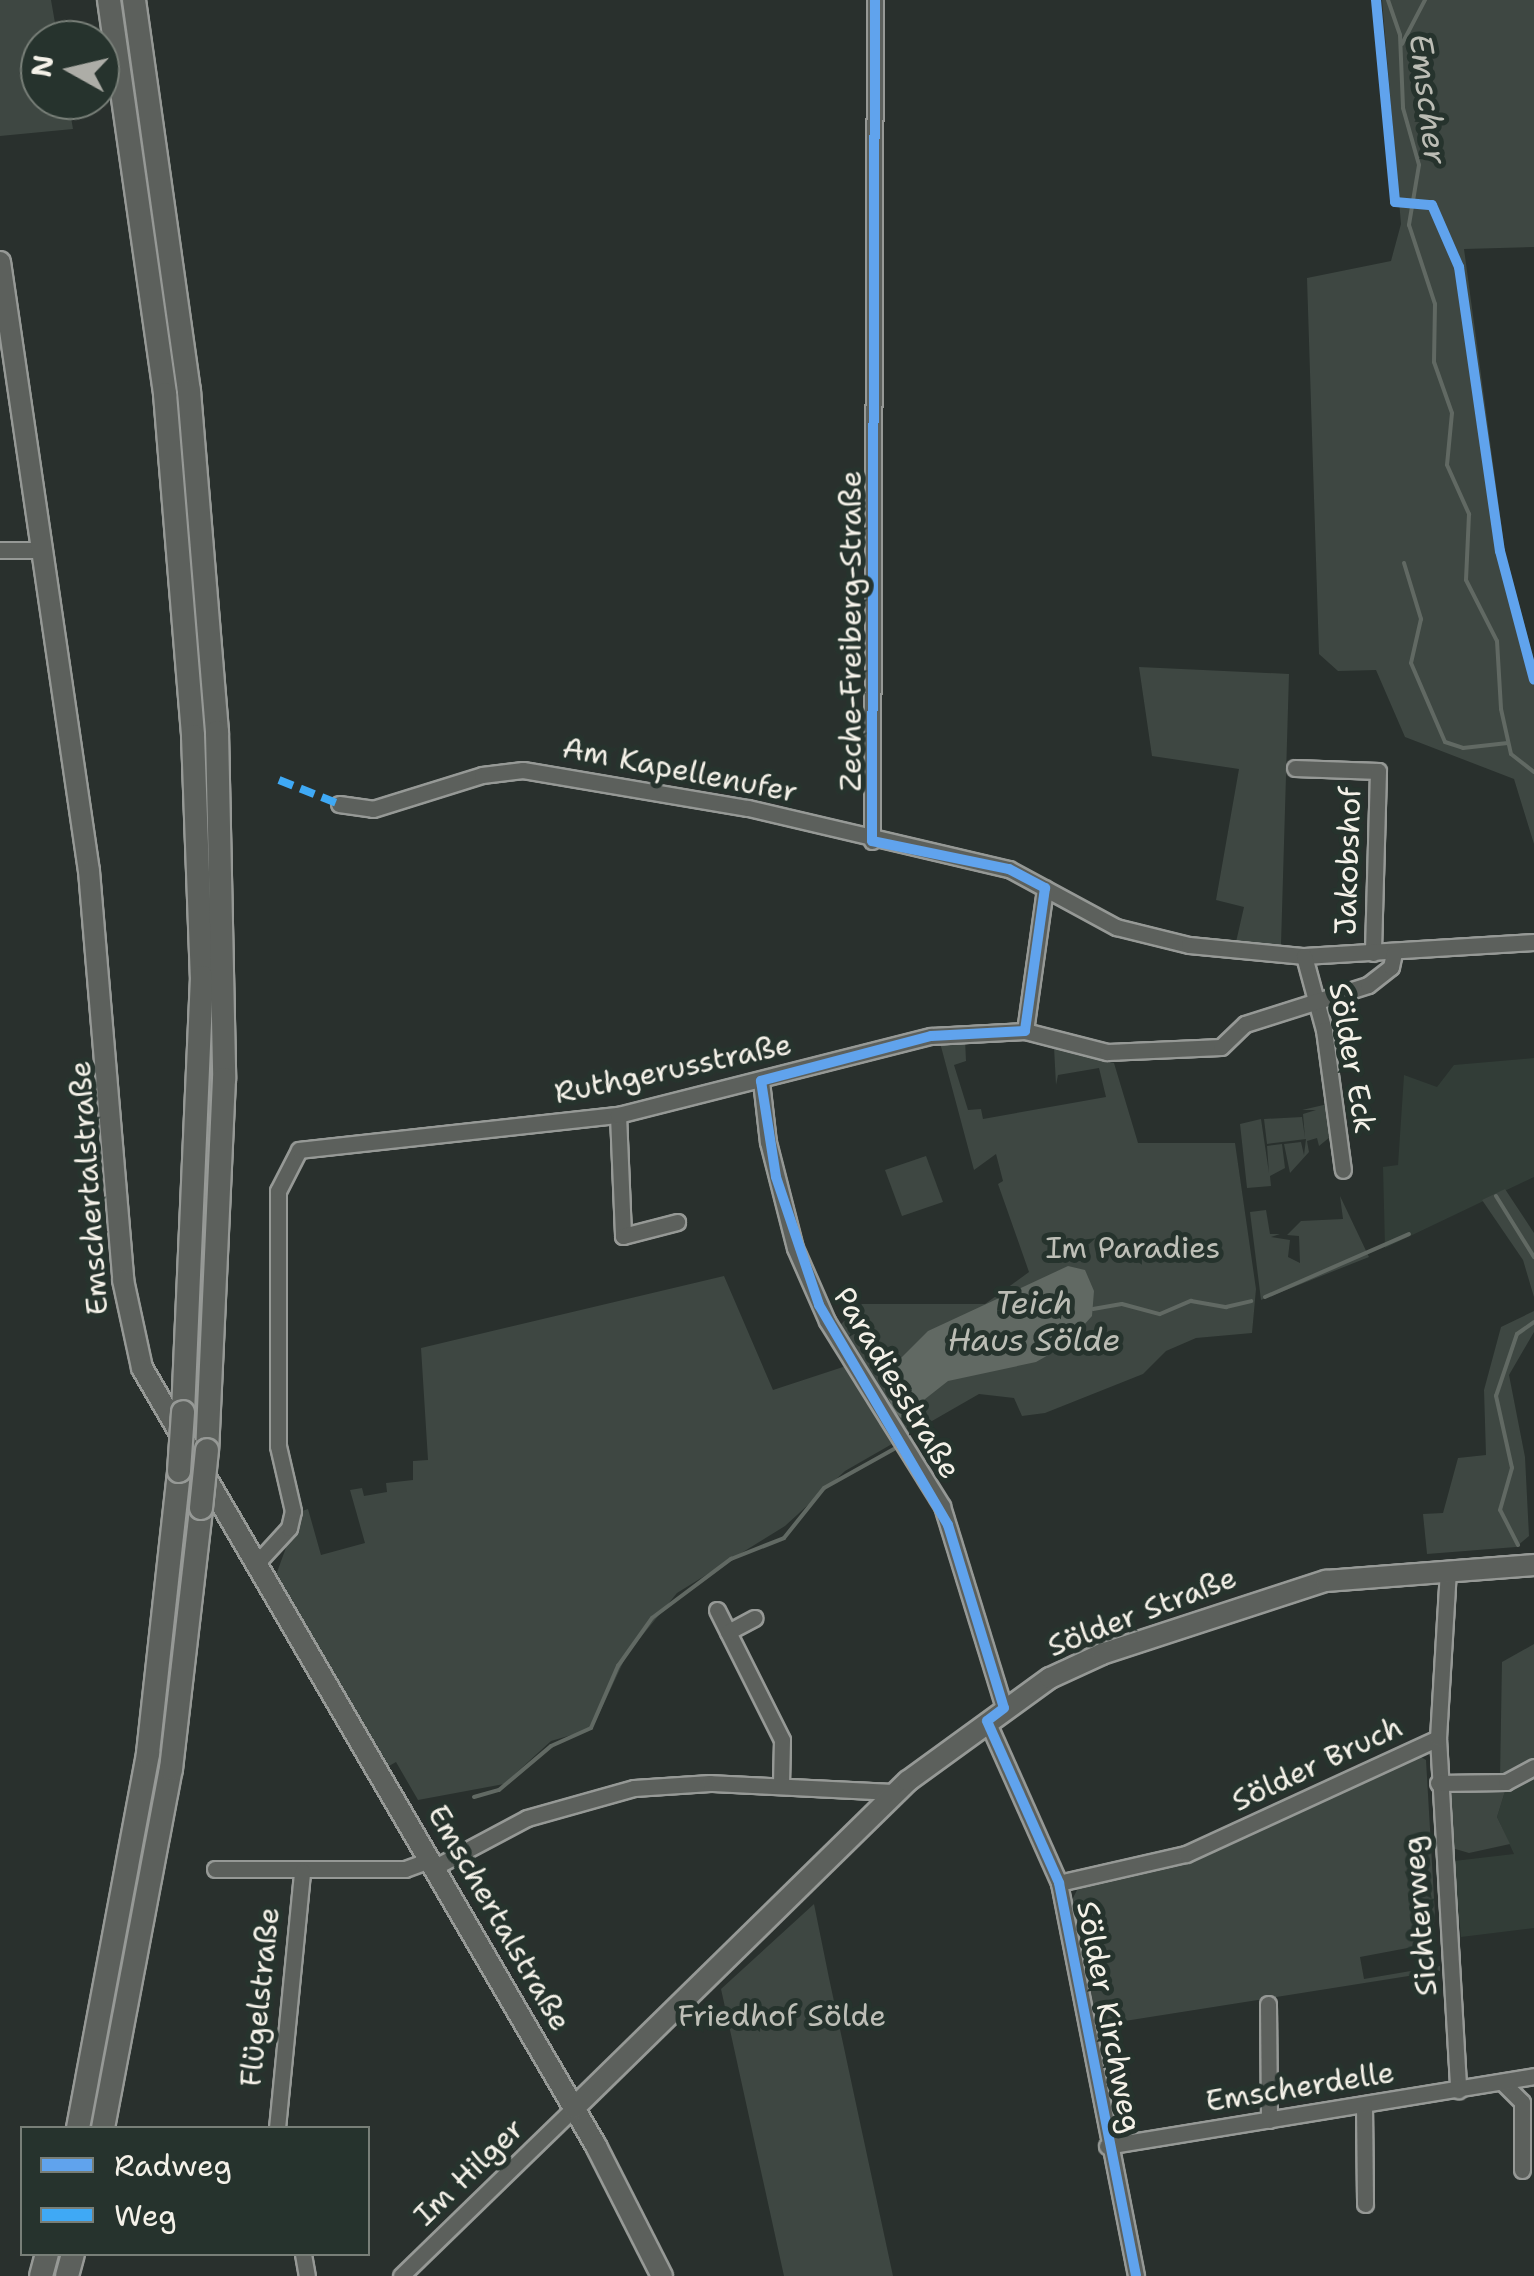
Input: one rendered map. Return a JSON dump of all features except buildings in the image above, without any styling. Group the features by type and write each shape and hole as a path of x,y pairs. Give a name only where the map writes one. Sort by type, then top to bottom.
{"highway":[{"path":"78,2126 148,1753 179,1471 202,977 193,736 164,394 109,0"},
{"path":"104,2126 171,1768 207,1450 224,1099 217,732 190,391 134,0"}],"main road":[{"name":"Emschertalstraße","path":"0,262 100,956 129,1324 152,1390 574,2108 662,2276"},
{"name":"Sölder Straße","path":"574,2108 823,1871 896,1792 995,1714 1088,1660 1268,1597 1341,1579 1534,1565"}],"street":[{"name":"Zeche-Freiberg-Straße","path":"872,841 875,0"},
{"path":"0,550 43,550"},
{"name":"Jakobshof","path":"1294,768 1397,772"},
{"name":"Am Kapellenufer","path":"338,804 373,809 482,774 522,770 748,808 872,841 1009,870 1138,934 1304,956 1534,942"},
{"name":"Jakobshof","path":"1373,952 1378,771"},
{"path":"1025,1032 1045,888"},
{"name":"Ruthgerusstraße","path":"255,1565 289,1528 293,1510 277,1425 278,1191 288,1160 320,1145 618,1115 931,1036 1025,1032 1089,1050 1190,1052 1234,1041 1245,1024 1316,1003 1380,976 1394,953"},
{"name":"Sölder Eck","path":"1304,956 1316,1003 1343,1170"},
{"name":"Paradiesstraße","path":"761,1081 768,1142 796,1248 827,1321 942,1506 995,1714"},
{"path":"618,1115 623,1236 676,1222"},
{"name":"Sölder Bruch","path":"1058,1883 1186,1854 1438,1738 1448,1571"},
{"path":"717,1610 782,1740 781,1785"},
{"path":"728,1632 754,1618"},
{"name":"Sölder Kirchweg","path":"995,1714 1058,1883 1107,2146 1136,2276"},
{"name":"Sichterweg","path":"1438,1738 1458,2090"},
{"path":"1438,1783 1506,1782 1534,1767"},
{"path":"215,1869 302,1871 433,1864 527,1818 598,1795 661,1784 781,1785 896,1792"},
{"name":"Flügelstraße","path":"277,2126 302,1871"},
{"path":"1268,2004 1269,2120"},
{"name":"Emscherdelle","path":"1107,2146 1534,2076"},
{"path":"1502,2082 1522,2102 1522,2170"},
{"path":"1364,2105 1366,2204"},
{"name":"Im Hilger","path":"401,2276 574,2108"}],"shaded area":[{"path":"1534,1058 1534,1177 1385,1248 1383,1167 1398,1165 1404,1075 1437,1087 1454,1065"},
{"path":"1534,1775 1534,1928 1461,1937 1454,1861 1514,1854 1497,1817 1506,1788"}],"green space":[{"path":"0,0 51,0 54,20 20,20 20,120 71,120 73,129 0,136"},
{"path":"1382,0 1534,0 1534,247 1464,249 1505,552 1534,660 1534,844 1514,779 1405,737 1376,670 1338,671 1319,654 1307,278 1391,261 1401,224"},
{"path":"1139,667 1289,674 1281,945 1236,942 1244,907 1216,900 1239,769 1152,756"},
{"name":"Im Paradies","path":"939,1039 965,1039 966,1061 954,1065 968,1110 981,1109 983,1119 1106,1097 1099,1068 1058,1075 1056,1085 1054,1047 1114,1063 1138,1143 1235,1143 1256,1289 1252,1333 1196,1338 1166,1351 1143,1374 1045,1413 1022,1416 1014,1398 979,1394 845,1471 785,1526 677,1593 627,1654 592,1729 551,1741 504,1784 418,1800 396,1762 389,1766 276,1575 299,1512 308,1509 321,1555 365,1543 350,1490 362,1488 364,1496 387,1492 386,1483 413,1480 413,1461 428,1460 421,1348 724,1276 773,1390 846,1366 897,1434 840,1325 862,1304 985,1304 1029,1272 998,1184 1003,1181 996,1154 974,1170"},
{"path":"1332,1103 1330,1137 1319,1146 1317,1138 1307,1141 1309,1152 1290,1173 1284,1144 1301,1142 1304,1155 1306,1139 1267,1144 1264,1119 1302,1117 1305,1138 1303,1114 1316,1110 1302,1110"},
{"path":"1261,1119 1269,1173 1267,1146 1282,1144 1285,1168 1270,1176 1271,1186 1247,1188 1240,1124"},
{"path":"926,1156 943,1202 902,1216 885,1170"},
{"path":"1505,1189 1534,1233 1534,1297 1523,1260 1482,1200"},
{"path":"1340,1196 1369,1257 1261,1300 1250,1212 1266,1210 1270,1234 1280,1234 1271,1237 1290,1240 1288,1257 1300,1263 1299,1236 1287,1235 1301,1221 1343,1219"},
{"path":"1534,1311 1534,1332 1509,1375 1525,1457 1529,1536 1516,1547 1427,1554 1423,1514 1443,1513 1458,1458 1486,1455 1484,1390 1501,1327"},
{"path":"1534,1644 1534,1761 1500,1778 1502,1662"},
{"path":"1421,1757 1426,1760 1435,1915 1430,1957 1415,1960 1413,1947 1360,1957 1364,1979 1440,1966 1440,1971 1093,2026 1072,1900 1078,1888 1200,1859"},
{"path":"1506,1788 1497,1817 1510,1844 1469,1853 1452,1848 1449,1789"},
{"name":"Friedhof Sölde","path":"814,1904 893,2276 784,2276 721,1989"}],"water":[{"name":"Teich Haus Sölde","path":"1068,1266 1085,1270 1094,1291 1092,1316 1066,1345 1036,1362 948,1381 901,1418 893,1410 881,1378 928,1331"}],"waterway":[{"name":"Emscher","path":"1388,0 1400,35 1403,108 1419,165 1409,225 1435,304 1434,362 1452,413 1447,465 1469,514 1466,580 1497,641 1501,709 1511,754 1534,772"},
{"path":"1402,44 1425,0"},
{"path":"1404,563 1421,619 1411,663 1445,742 1463,748 1508,743"},
{"name":"Emscher","path":"1496,1196 1534,1257"},
{"path":"1265,1297 1409,1234"},
{"path":"1093,1309 1122,1304 1160,1314 1191,1301 1226,1307 1251,1301"},
{"name":"Emscher","path":"1518,1545 1500,1510 1512,1468 1496,1396 1517,1334 1534,1322"},
{"path":"474,1797 499,1790 551,1746 591,1728 618,1666 652,1618 731,1559 784,1538 824,1488 894,1449"}],"marked path":[{"path":"279,780 339,804"}],"cycle path":[{"path":"875,0 872,841 1009,869 1045,888 1025,1031 931,1036 761,1081 776,1177 819,1305 948,1525 1004,1708 987,1721 1059,1883 1136,2276"},
{"path":"1376,0 1395,202 1432,205 1459,267 1500,551 1534,680"}]}
